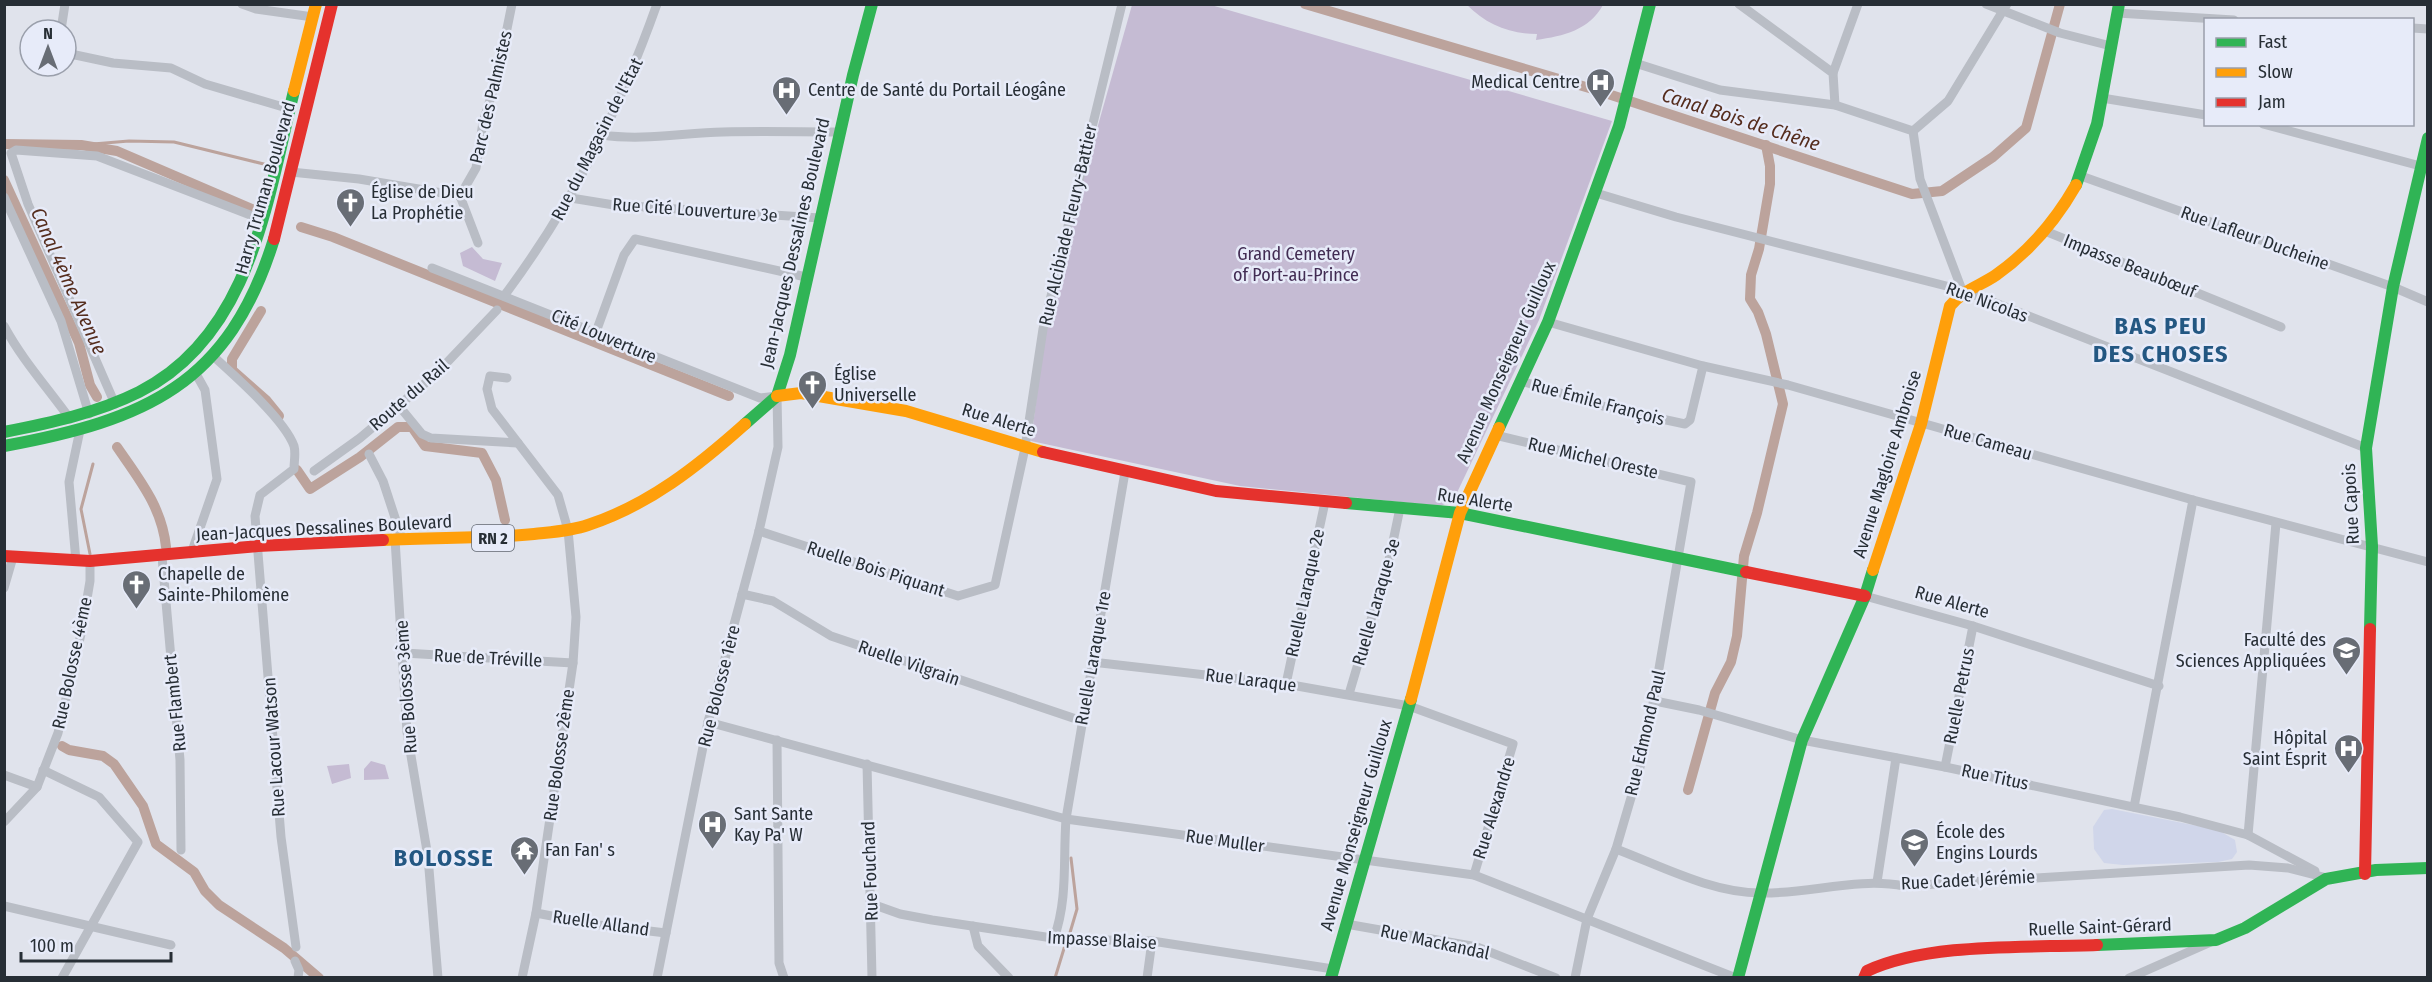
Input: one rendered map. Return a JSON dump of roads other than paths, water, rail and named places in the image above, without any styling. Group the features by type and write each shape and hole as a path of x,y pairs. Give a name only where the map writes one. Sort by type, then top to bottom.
{"street":[{"path":"242,4 256,9 314,11"},
{"name":"Harry Truman Boulevard","path":"4,446 80,430 140,408 195,372 213,356 232,332 252,296 270,246 291,172 332,4"},
{"name":"Parc des Palmistes","path":"460,196 476,168 483,122 497,78 512,4"},
{"name":"Rue du Magasin de l'Etat","path":"504,296 541,246 571,198 640,53 657,4"},
{"name":"Jean-Jacques Dessalines Boulevard","path":"9,557 90,561 162,557 258,546 399,539 493,538 568,530 589,525 661,491 727,443 777,396 790,355 806,277 872,4"},
{"name":"Rue Alcibiade Fleury-Battier","path":"1025,448 1043,329 1122,4"},
{"name":"Avenue Monseigneur Guilloux","path":"1332,973 1362,861 1409,706 1460,513 1548,322 1619,126 1650,4"},
{"path":"1739,4 1833,73"},
{"path":"1836,105 1833,73 1858,4"},
{"path":"1986,4 2006,8 2035,25 2111,46"},
{"path":"1913,131 1948,101 2006,8"},
{"path":"1913,131 1920,179 1962,290 1994,277 2045,231 2067,203 2082,176 2102,98 2118,9 2213,18"},
{"name":"Harry Truman Boulevard","path":"4,432 70,419 115,404 171,373 210,337 225,315 244,277 263,220 314,11"},
{"path":"78,56 112,63 171,68 205,84 290,109"},
{"path":"1635,63 1720,90 1836,105 1913,131"},
{"path":"2102,98 2204,115"},
{"path":"2284,126 2424,167"},
{"path":"602,135 633,139 654,135 722,132 840,132"},
{"name":"Rue Capois","path":"2365,874 2372,546 2366,448 2393,287 2424,167 2427,138"},
{"path":"115,404 28,204 11,153 16,150 97,156 263,220"},
{"path":"291,172 359,179 460,196 478,243"},
{"name":"Rue Lafleur Ducheine","path":"2082,176 2393,287 2427,302"},
{"name":"Rue Nicolas","path":"1596,192 1676,217 1962,290 2366,448"},
{"path":"4,197 62,321 89,414"},
{"name":"Rue Cité Louverture 3e","path":"571,198 614,205 820,218"},
{"name":"Impasse Beaubœuf","path":"2045,231 2281,327"},
{"path":"596,332 628,246 635,239 806,277"},
{"name":"Cité Louverture","path":"432,268 596,332 649,356 760,398 777,396"},
{"name":"Avenue Magloire Ambroise","path":"1737,978 1802,740 1865,596 1921,424 1950,306 1962,290"},
{"name":"Route du Rail","path":"314,471 360,438 436,374 497,310"},
{"name":"Rue Cameau","path":"1548,322 1703,366 1788,385 2276,523 2427,562"},
{"path":"4,326 19,354 44,382 70,419"},
{"name":"Rue Lacour Watson","path":"213,356 258,399 291,440 295,449 294,469 260,495 256,504 281,837 296,947"},
{"name":"Rue Émile François","path":"1521,381 1606,407 1685,424 1690,420 1703,366"},
{"path":"191,554 217,479 205,390 195,372"},
{"name":"Rue Bolosse 2ème","path":"507,378 490,376 487,388 492,409 558,495 568,530 576,617 573,663 536,913 522,978"},
{"name":"Rue Alerte","path":"777,396 801,393 906,411 1025,448 1216,491 1460,513 1865,596 1973,626 2159,686"},
{"name":"Rue Bolosse 1ère","path":"657,978 708,722 759,531 778,447 777,396"},
{"path":"399,406 422,434 431,438 518,443"},
{"path":"76,561 69,482 80,430"},
{"name":"Rue Michel Oreste","path":"1495,435 1691,482"},
{"name":"Ruelle Bois Piquant","path":"759,531 958,596 969,594 995,585 1025,448"},
{"name":"Rue Bolosse 3ème","path":"369,454 383,481 399,539 406,732 428,857 438,978"},
{"name":"Ruelle Laraque 1re","path":"1054,938 1065,897 1066,819 1125,472"},
{"name":"Rue Edmond Paul","path":"1575,978 1587,919 1616,849 1645,750 1680,558 1691,482"},
{"path":"2134,807 2193,500"},
{"name":"Ruelle Laraque 2e","path":"1286,684 1325,502"},
{"name":"Ruelle Laraque 3e","path":"1349,694 1390,556 1400,508"},
{"path":"2248,835 2276,523"},
{"path":"4,588 9,557"},
{"name":"Rue Flambert","path":"162,557 180,760 181,850"},
{"name":"Rue Bolosse 4ème","path":"4,822 37,787 58,733 70,689 90,581 90,561"},
{"name":"Ruelle Vilgrain","path":"742,594 773,601 831,636 1082,721"},
{"name":"Ruelle Petrus","path":"1945,766 1973,626"},
{"name":"Rue de Tréville","path":"404,653 573,663"},
{"name":"Rue Laraque","path":"1092,662 1286,684 1409,706"},
{"name":"Rue Titus","path":"1655,700 1700,710 1802,740 1945,766 2134,807 2248,835 2327,878"},
{"name":"Rue Alexandre","path":"1409,706 1513,744 1474,875"},
{"name":"Rue Muller","path":"708,722 1066,819 1474,875 1720,974 1737,978"},
{"path":"777,740 779,963 784,978"},
{"path":"1877,882 1896,758"},
{"name":"Rue Fouchard","path":"867,764 872,978"},
{"path":"43,770 99,797 138,842 62,978"},
{"path":"4,775 37,787"},
{"name":"Rue Cadet Jérémie","path":"1616,849 1682,874 1736,890 1761,893 1877,882 1904,886 2249,865 2288,868 2327,878"},
{"path":"2327,878 2398,868 2427,868"},
{"name":"Ruelle Saint-Gérard","path":"1864,978 1867,971 1888,961 1939,952 2216,940 2238,934 2277,907 2327,878"},
{"name":"Impasse Blaise","path":"872,904 900,914 973,926 1054,938 1152,941 1332,973"},
{"path":"4,906 171,945"},
{"name":"Ruelle Alland","path":"536,913 599,925 666,933"},
{"name":"Rue Mackandal","path":"1346,924 1476,947 1556,978"},
{"path":"973,926 978,946 1009,978"},
{"path":"2129,978 2216,940"},
{"path":"1147,978 1152,941"},
{"path":"295,961 299,970 298,978"}],"waterway":[{"name":"Canal Bois de Chêne","path":"1305,4 1596,90 1912,194 1942,191 1993,157 2026,128 2060,4"},
{"path":"81,145 129,141 174,142 272,166"},
{"name":"Canal 4ème Avenue","path":"4,144 81,145 117,151 252,209"},
{"path":"1688,790 1715,693 1731,662 1737,636 1744,556 1757,513 1783,404 1766,334 1758,312 1750,299 1751,275 1759,249 1770,184 1770,166 1766,145"},
{"name":"Canal 4ème Avenue","path":"4,180 79,343 90,385 97,397"},
{"path":"301,227 333,237 729,396"},
{"path":"261,311 232,359 232,370 266,400 279,416"},
{"path":"297,470 310,489 360,457 398,427 412,427 425,446 482,453 496,480 505,520"},
{"path":"117,447 155,506 166,547"},
{"path":"90,554 81,509 93,464"},
{"path":"62,746 69,750 103,756 114,764 143,806 156,844 194,872 205,891 219,905 284,948 319,978"},
{"path":"1069,936 1077,909 1071,858"},
{"path":"1055,978 1066,942"}],"place":[{"name":"Medical Centre","path":"1601,108"},
{"name":"Centre de Santé du Portail Léogâne","path":"787,116"},
{"name":"Église de Dieu La Prophétie","path":"350,228"},
{"name":"Église Universelle","path":"813,410"},
{"name":"Chapelle de Sainte-Philomène","path":"137,610"},
{"name":"Faculté des Sciences Appliquées","path":"2347,676"},
{"name":"Hôpital Saint Ésprit","path":"2348,774"},
{"name":"Sant Sante Kay Pa' W","path":"713,850"},
{"name":"École des Engins Lourds","path":"1915,868"},
{"name":"Fan Fan' s","path":"524,876"}],"district":[{"name":"BAS PEU DES CHOSES","path":"2161,340"},
{"name":"BOLOSSE","path":"444,858"}],"park label":[{"name":"Grand Cemetery of Port-au-Prince","path":"1296,264"}]}
